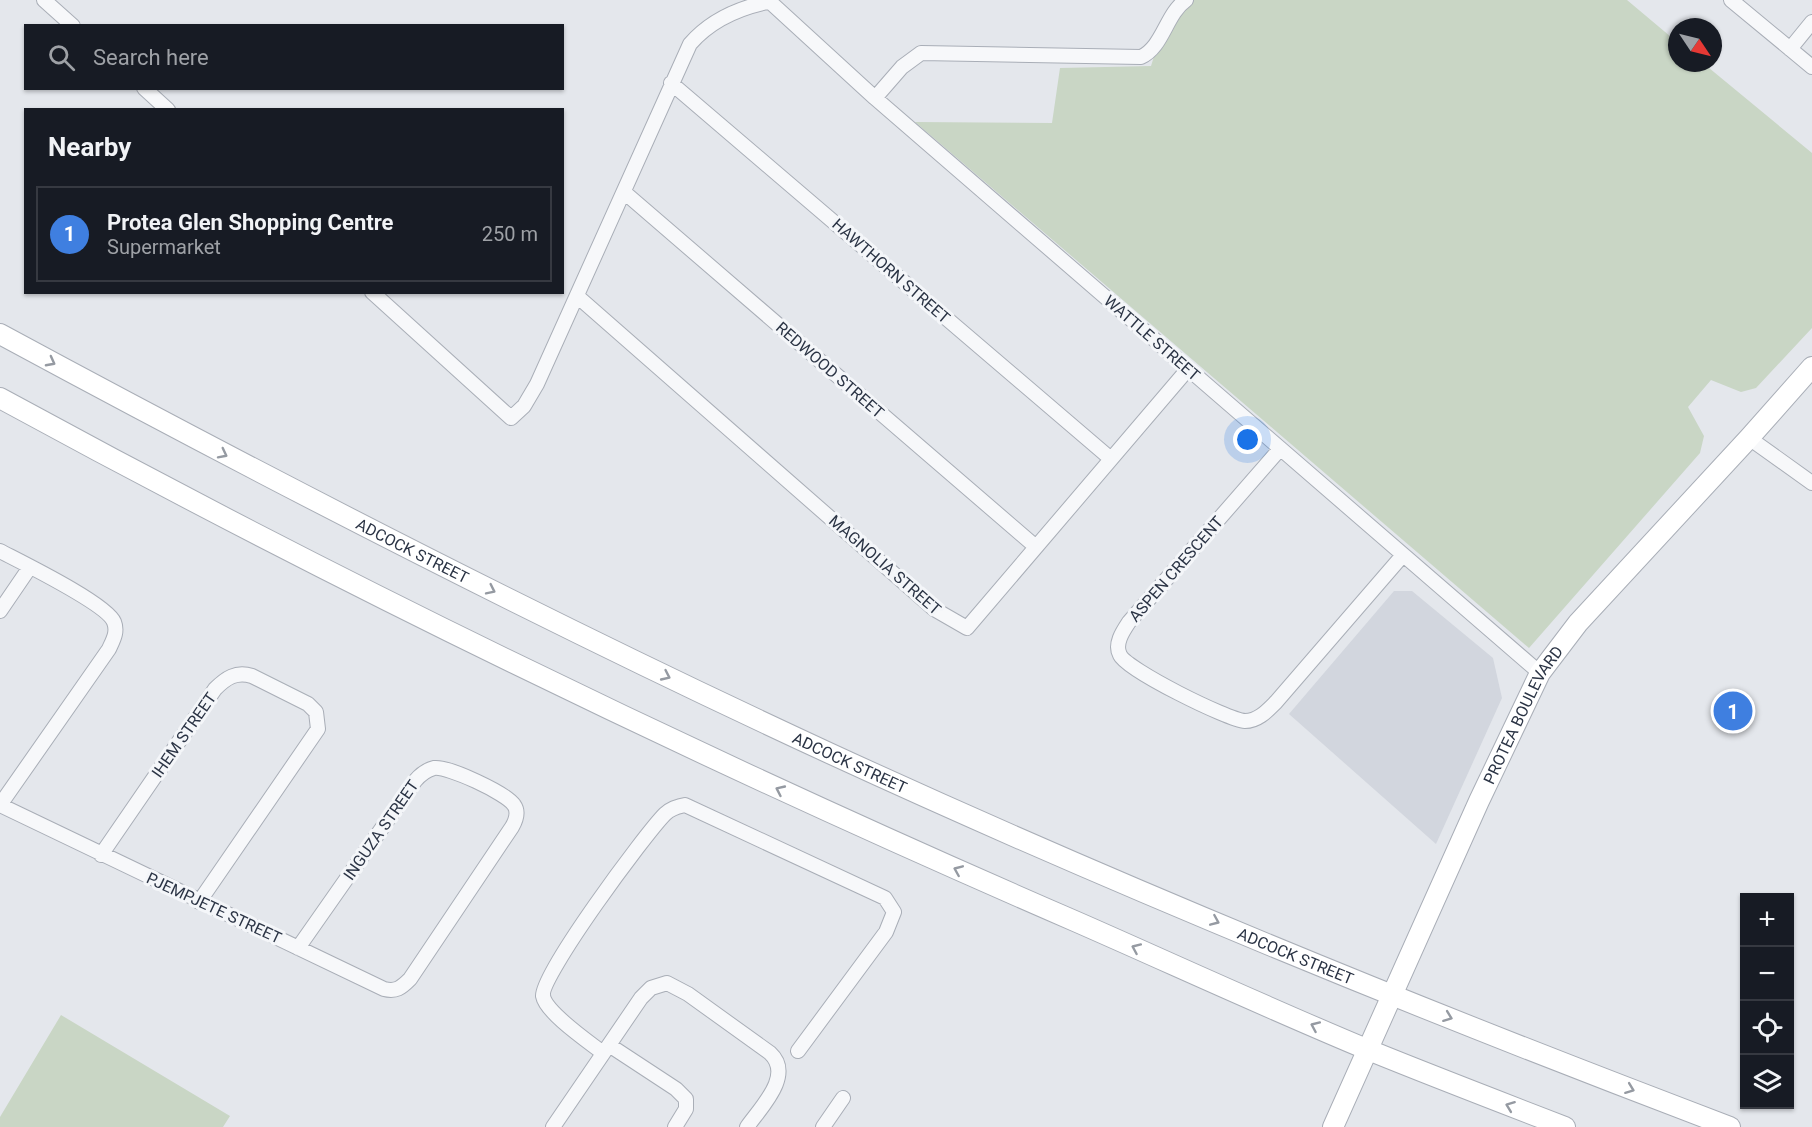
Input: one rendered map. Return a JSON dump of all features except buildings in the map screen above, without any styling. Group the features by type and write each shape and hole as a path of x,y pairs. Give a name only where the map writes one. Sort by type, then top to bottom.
{"main road":[{"name":"ADCOCK STREET","path":"0,334 180,432 384,537 629,658 830,753 1048,850 1394,996 1730,1127"},
{"name":"PROTEA BOULEVARD","path":"1333,1127 1394,996 1479,801 1540,673 1578,623 1812,367"},
{"path":"0,398 134,471 584,698 911,850 1369,1050 1565,1127"}],"street":[{"path":"44,0 71,24"},
{"path":"875,98 902,67 921,53 1128,58 1148,54 1170,19 1186,0"},
{"path":"1731,0 1812,67"},
{"path":"374,294 511,418 530,398 681,60 698,34 750,6 768,1"},
{"name":"WATTLE STREET","path":"768,1 875,98 1540,673"},
{"path":"1790,49 1812,22"},
{"name":"HAWTHORN STREET","path":"671,83 1111,459"},
{"path":"146,90 166,108"},
{"name":"REDWOOD STREET","path":"624,192 1036,548"},
{"name":"MAGNOLIA STREET","path":"577,296 945,617 967,628 1188,369"},
{"path":"1749,438 1812,483"},
{"name":"ASPEN CRESCENT","path":"1280,449 1130,622 1118,645 1118,653 1124,662 1141,674 1226,716 1238,720 1255,719 1276,702 1403,555"},
{"path":"0,551 98,606 108,613 116,630 109,649 0,805"},
{"path":"0,611 30,567"},
{"name":"IHEM STREET","path":"101,855 215,690 226,678 244,673 252,676 308,704 316,712 318,729 199,902"},
{"name":"INGUZA STREET","path":"298,948 415,781 423,772 444,768 494,790 512,802 516,808 516,820 421,964"},
{"name":"PJEMPJETE STREET","path":"0,805 199,902 393,991 404,985 421,964"},
{"path":"675,1127 686,1109 686,1099 676,1089 606,1049 554,1012 545,1002 544,987 558,960 646,836 666,813 675,807 685,806 885,898 892,905 894,912 886,932 798,1051"},
{"path":"553,1127 651,987 667,983 770,1053 778,1062 780,1074 777,1082 747,1127"},
{"path":"823,1127 843,1098"}],"shaded area":[{"path":"1394,591 1412,591 1493,658 1502,698 1436,844 1289,714"}],"green space":[{"path":"1191,0 1627,0 1668,34 1668,72 1714,72 1812,153 1812,328 1756,388 1741,392 1711,380 1688,407 1704,436 1700,453 1529,648 915,122 1052,123 1060,68 1151,66 1157,47"},
{"path":"61,1015 230,1116 223,1127 0,1127 0,1117"}],"place":[{"name":"Protea Glen Shopping Centre","path":"1733,711"}]}
